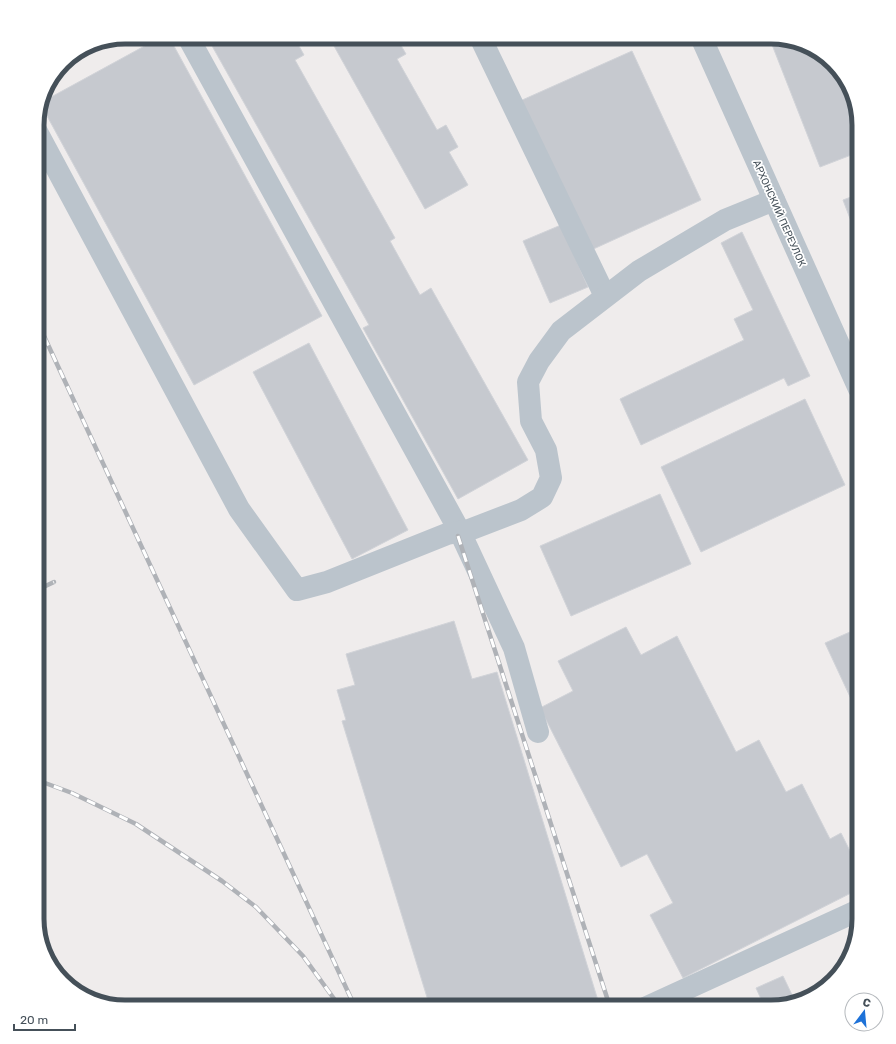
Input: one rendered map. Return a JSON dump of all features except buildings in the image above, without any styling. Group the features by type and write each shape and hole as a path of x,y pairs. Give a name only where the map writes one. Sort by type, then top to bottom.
{"street":[{"path":"192,44 460,532 514,648 538,732"},
{"path":"483,44 606,296"},
{"name":"АРХОНСКИЙ ПЕРЕУЛОК","path":"704,44 852,373"},
{"path":"44,145 239,509 297,590 327,582 447,534 469,530 521,510 542,497 551,478 546,450 531,421 528,382 539,361 561,331 639,271 725,220 774,200"},
{"path":"662,1000 852,913"}],"railway":[{"path":"44,336 352,1000"},
{"path":"458,536 608,1000"},
{"path":"44,587 54,582"},
{"path":"44,783 72,793 136,824 222,881 256,907 303,956 335,1000"}]}
